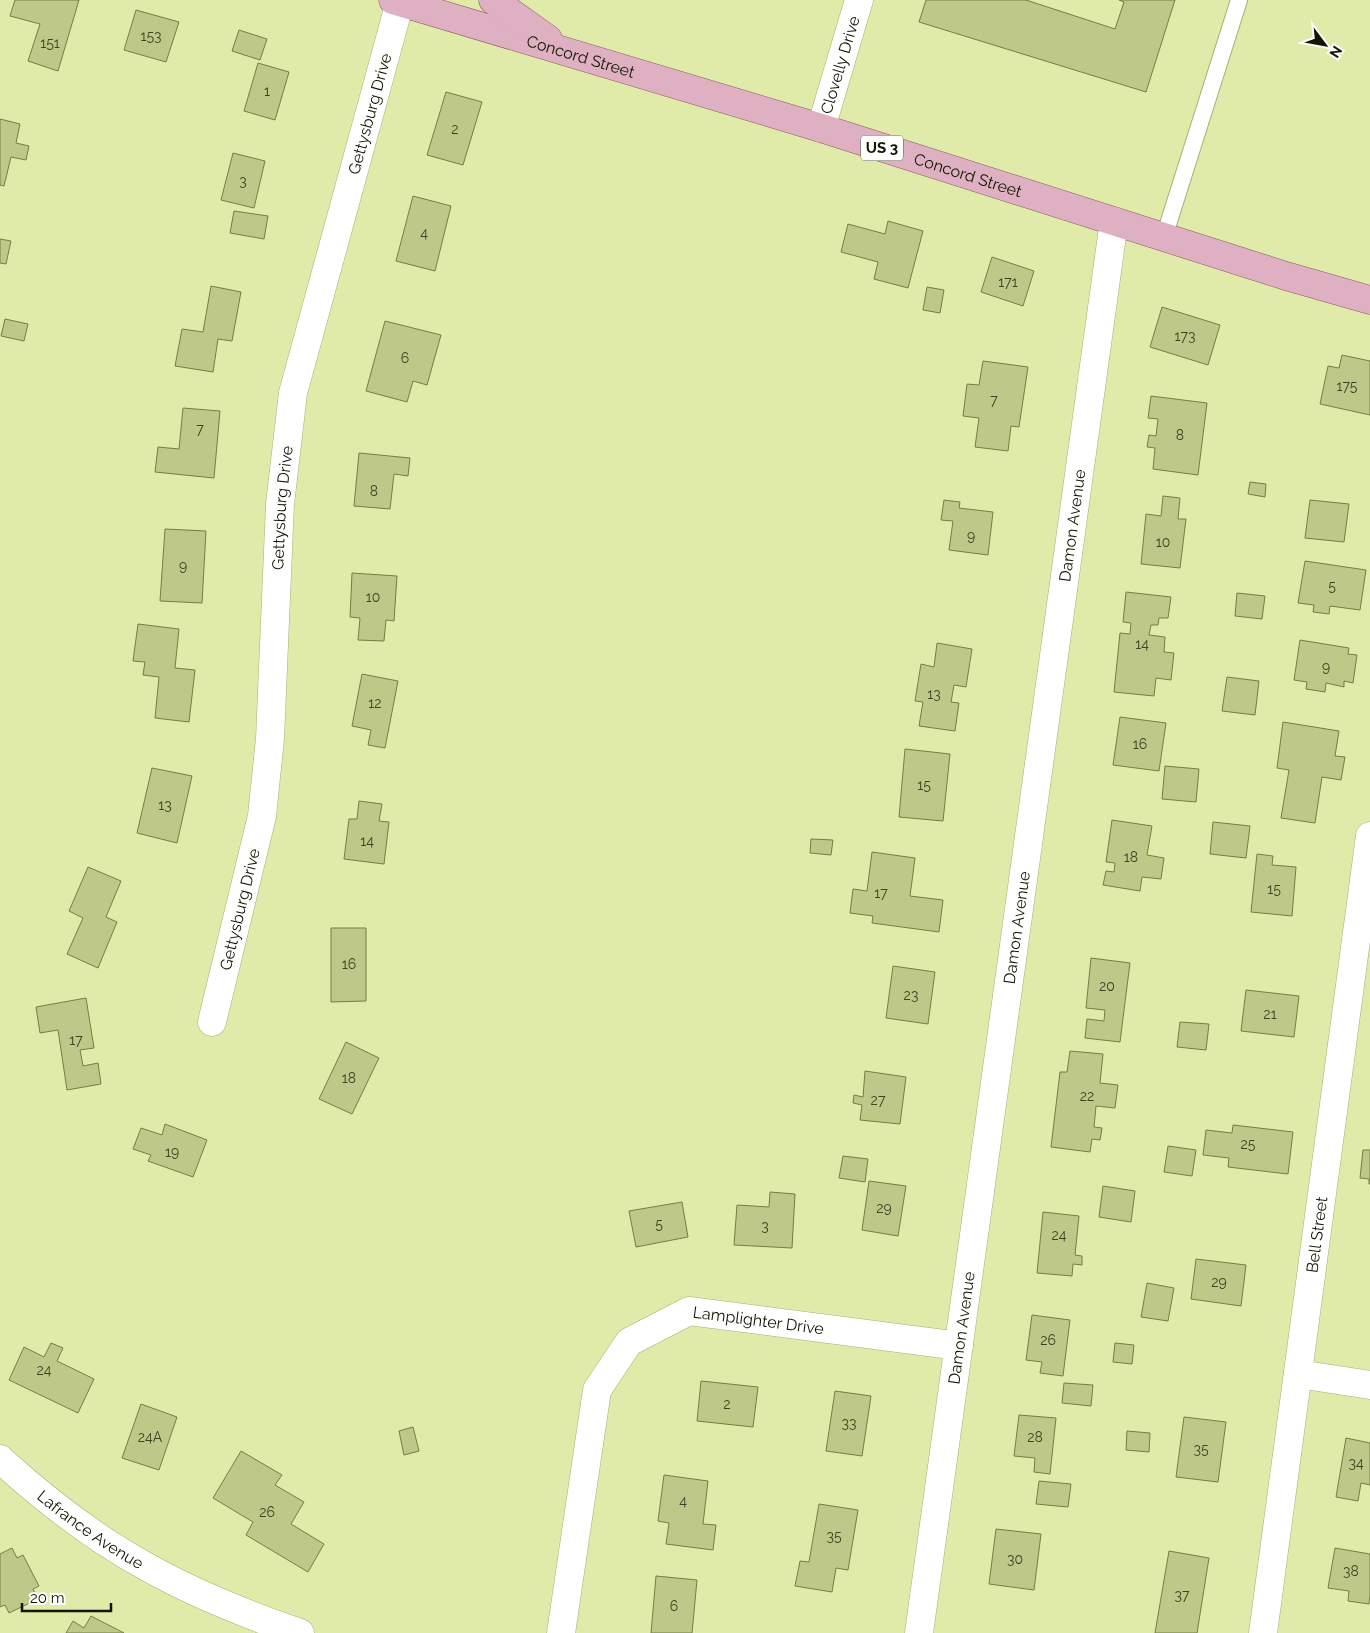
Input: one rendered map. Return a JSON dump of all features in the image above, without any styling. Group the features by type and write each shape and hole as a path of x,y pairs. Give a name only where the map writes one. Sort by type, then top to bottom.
{"main road":[{"path":"493,0 568,52"},
{"name":"Concord Street","path":"397,1 821,128 1286,276 1370,300"}],"street":[{"name":"Clovelly Drive","path":"821,128 859,0"},
{"name":"Gettysburg Drive","path":"212,1022 262,816 270,739 280,504 293,393 397,1"},
{"name":"Damon Avenue","path":"919,1633 1114,222"},
{"name":"Bell Street","path":"1263,1633 1370,836"},
{"name":"Lamplighter Drive","path":"561,1633 598,1390 629,1342 689,1310 959,1346"},
{"path":"1298,1374 1370,1385"},
{"name":"Lafrance Avenue","path":"0,1459 32,1488 88,1530 147,1567 209,1598 300,1633"}],"lane":[{"path":"1164,237 1239,0"}],"building":[{"path":"15,0 79,0 58,71 28,61 40,24 10,16"},
{"path":"926,0 1026,0 1115,29 1124,2 1119,0 1175,0 1146,92 919,22"},
{"path":"136,10 179,22 166,62 124,50"},
{"path":"239,30 267,39 260,60 232,51"},
{"path":"258,63 289,72 275,120 244,111"},
{"path":"446,92 482,102 463,165 427,155"},
{"path":"0,119 20,124 16,143 29,146 26,160 11,157 4,186 0,185"},
{"path":"233,153 265,161 254,208 221,200"},
{"path":"413,196 451,206 435,271 396,261"},
{"path":"234,211 268,216 264,239 230,233"},
{"path":"888,221 923,231 908,288 874,279 878,262 841,252 848,224 885,234"},
{"path":"0,239 11,241 6,264 0,263"},
{"path":"992,257 1034,271 1023,306 981,292"},
{"path":"211,286 241,292 232,341 218,339 213,372 175,366 182,329 203,332"},
{"path":"927,287 944,290 940,313 923,310"},
{"path":"1162,307 1220,325 1208,365 1150,347"},
{"path":"5,319 28,324 24,341 1,336"},
{"path":"385,321 441,335 427,385 413,381 407,402 366,391"},
{"path":"1342,355 1370,361 1370,415 1320,404 1328,366 1339,368"},
{"path":"983,361 1028,367 1019,427 1011,426 1008,451 975,447 979,418 963,416 967,384 979,385"},
{"path":"1151,396 1207,403 1198,475 1153,469 1155,448 1147,447 1149,435 1156,436 1158,419 1148,418"},
{"path":"183,408 220,411 214,478 155,472 158,447 179,449"},
{"path":"359,453 410,458 408,476 394,474 390,509 354,506"},
{"path":"1250,482 1266,484 1265,497 1248,494"},
{"path":"1163,496 1180,498 1178,519 1186,519 1180,568 1141,564 1146,514 1161,516"},
{"path":"944,500 960,502 959,508 993,512 988,555 949,550 953,521 941,520"},
{"path":"1310,500 1349,504 1344,542 1305,538"},
{"path":"165,529 206,531 202,603 160,601"},
{"path":"1305,561 1366,570 1360,610 1330,606 1329,614 1313,612 1314,605 1298,603"},
{"path":"352,573 397,576 394,621 386,620 384,641 358,640 360,618 350,617"},
{"path":"1126,592 1171,597 1168,618 1159,618 1158,625 1151,625 1149,635 1165,637 1164,652 1174,653 1171,680 1156,678 1154,696 1114,692 1120,633 1130,634 1131,623 1123,622"},
{"path":"1237,593 1265,596 1262,619 1235,616"},
{"path":"138,624 179,629 175,668 195,670 189,722 155,718 159,677 143,675 145,662 133,661"},
{"path":"1300,640 1349,648 1348,654 1357,655 1353,683 1344,681 1344,687 1326,683 1325,692 1306,689 1307,682 1294,680"},
{"path":"937,643 972,649 966,687 954,685 951,702 959,703 955,731 919,726 923,702 915,701 921,664 934,667"},
{"path":"362,674 398,681 385,748 368,745 371,730 352,726"},
{"path":"1227,677 1259,681 1255,715 1222,711"},
{"path":"1120,717 1166,723 1159,771 1113,765"},
{"path":"1283,722 1339,731 1335,756 1345,757 1341,780 1322,777 1315,823 1281,818 1289,770 1277,768"},
{"path":"905,749 950,754 943,821 899,817"},
{"path":"1165,766 1199,769 1196,802 1162,799"},
{"path":"152,768 192,776 177,843 137,833"},
{"path":"359,801 382,804 379,821 389,822 384,864 344,859 349,819 357,819"},
{"path":"1112,820 1152,826 1147,855 1164,858 1161,879 1142,877 1140,891 1103,885 1106,871 1114,872 1115,863 1106,862"},
{"path":"1213,822 1250,826 1246,858 1210,854"},
{"path":"811,839 833,840 831,855 810,853"},
{"path":"872,852 915,858 910,896 943,900 939,932 872,923 873,916 850,913 853,889 867,891"},
{"path":"1257,854 1273,856 1272,865 1296,867 1292,916 1251,912"},
{"path":"88,867 121,881 106,917 117,922 98,968 67,954 83,918 69,911"},
{"path":"331,928 366,928 366,1001 331,1002"},
{"path":"1091,958 1130,963 1120,1042 1085,1038 1087,1019 1104,1021 1105,1010 1086,1008"},
{"path":"893,966 935,972 928,1024 886,1018"},
{"path":"1246,990 1299,996 1294,1037 1241,1031"},
{"path":"86,998 94,1048 80,1050 83,1066 98,1063 101,1084 67,1090 58,1030 40,1033 36,1007"},
{"path":"1180,1022 1209,1024 1206,1050 1177,1047"},
{"path":"346,1042 379,1058 352,1114 319,1099"},
{"path":"1070,1051 1103,1054 1100,1083 1118,1085 1115,1108 1096,1106 1094,1127 1102,1128 1100,1140 1092,1139 1090,1152 1051,1147 1060,1072 1067,1072"},
{"path":"865,1071 906,1077 900,1124 860,1120 862,1105 853,1103 854,1095 863,1097"},
{"path":"165,1124 207,1140 193,1177 148,1161 151,1155 133,1149 141,1128 162,1135"},
{"path":"1233,1125 1293,1132 1288,1174 1228,1167 1229,1158 1203,1155 1206,1130 1232,1133"},
{"path":"1168,1146 1196,1150 1192,1176 1164,1172"},
{"path":"1363,1150 1370,1150 1370,1184 1369,1179 1360,1178"},
{"path":"843,1156 868,1159 865,1182 839,1178"},
{"path":"869,1181 906,1186 898,1236 862,1230"},
{"path":"1103,1186 1135,1191 1131,1222 1099,1217"},
{"path":"770,1192 795,1194 792,1248 734,1245 737,1205 769,1207"},
{"path":"682,1202 688,1237 636,1247 629,1211"},
{"path":"1043,1212 1079,1216 1075,1255 1082,1256 1082,1265 1073,1264 1072,1276 1037,1273"},
{"path":"1196,1259 1246,1265 1241,1306 1191,1299"},
{"path":"1147,1283 1174,1288 1168,1321 1141,1317"},
{"path":"1032,1315 1070,1320 1063,1376 1040,1373 1042,1362 1026,1360"},
{"path":"51,1343 63,1348 57,1361 94,1379 78,1413 9,1380 24,1347 44,1357"},
{"path":"1115,1343 1134,1345 1132,1364 1113,1362"},
{"path":"701,1381 758,1387 753,1427 697,1421"},
{"path":"1064,1383 1093,1385 1091,1406 1062,1403"},
{"path":"835,1391 871,1396 862,1456 826,1451"},
{"path":"141,1404 177,1417 159,1470 122,1458"},
{"path":"1019,1415 1056,1418 1050,1474 1034,1472 1035,1458 1014,1456"},
{"path":"1184,1417 1226,1422 1218,1482 1176,1477"},
{"path":"413,1427 419,1451 404,1455 399,1431"},
{"path":"1127,1431 1150,1433 1149,1452 1126,1450"},
{"path":"1346,1438 1370,1443 1370,1485 1361,1483 1358,1501 1336,1497"},
{"path":"241,1451 282,1475 275,1485 304,1502 291,1524 324,1544 308,1572 246,1535 253,1522 213,1498"},
{"path":"664,1475 708,1481 703,1524 716,1525 713,1550 666,1544 669,1523 658,1521"},
{"path":"1039,1481 1071,1484 1068,1507 1036,1504"},
{"path":"819,1504 858,1510 848,1570 836,1568 832,1592 795,1586 800,1561 809,1562"},
{"path":"996,1529 1041,1534 1034,1590 989,1584"},
{"path":"12,1548 17,1558 23,1555 39,1586 33,1589 38,1599 9,1613 5,1605 0,1607 0,1554"},
{"path":"1335,1548 1370,1554 1369,1604 1348,1601 1349,1591 1328,1588"},
{"path":"1169,1551 1209,1558 1197,1633 1155,1633"},
{"path":"656,1576 697,1580 692,1633 651,1633"},
{"path":"91,1616 124,1633 66,1633 73,1621 84,1628"}]}
